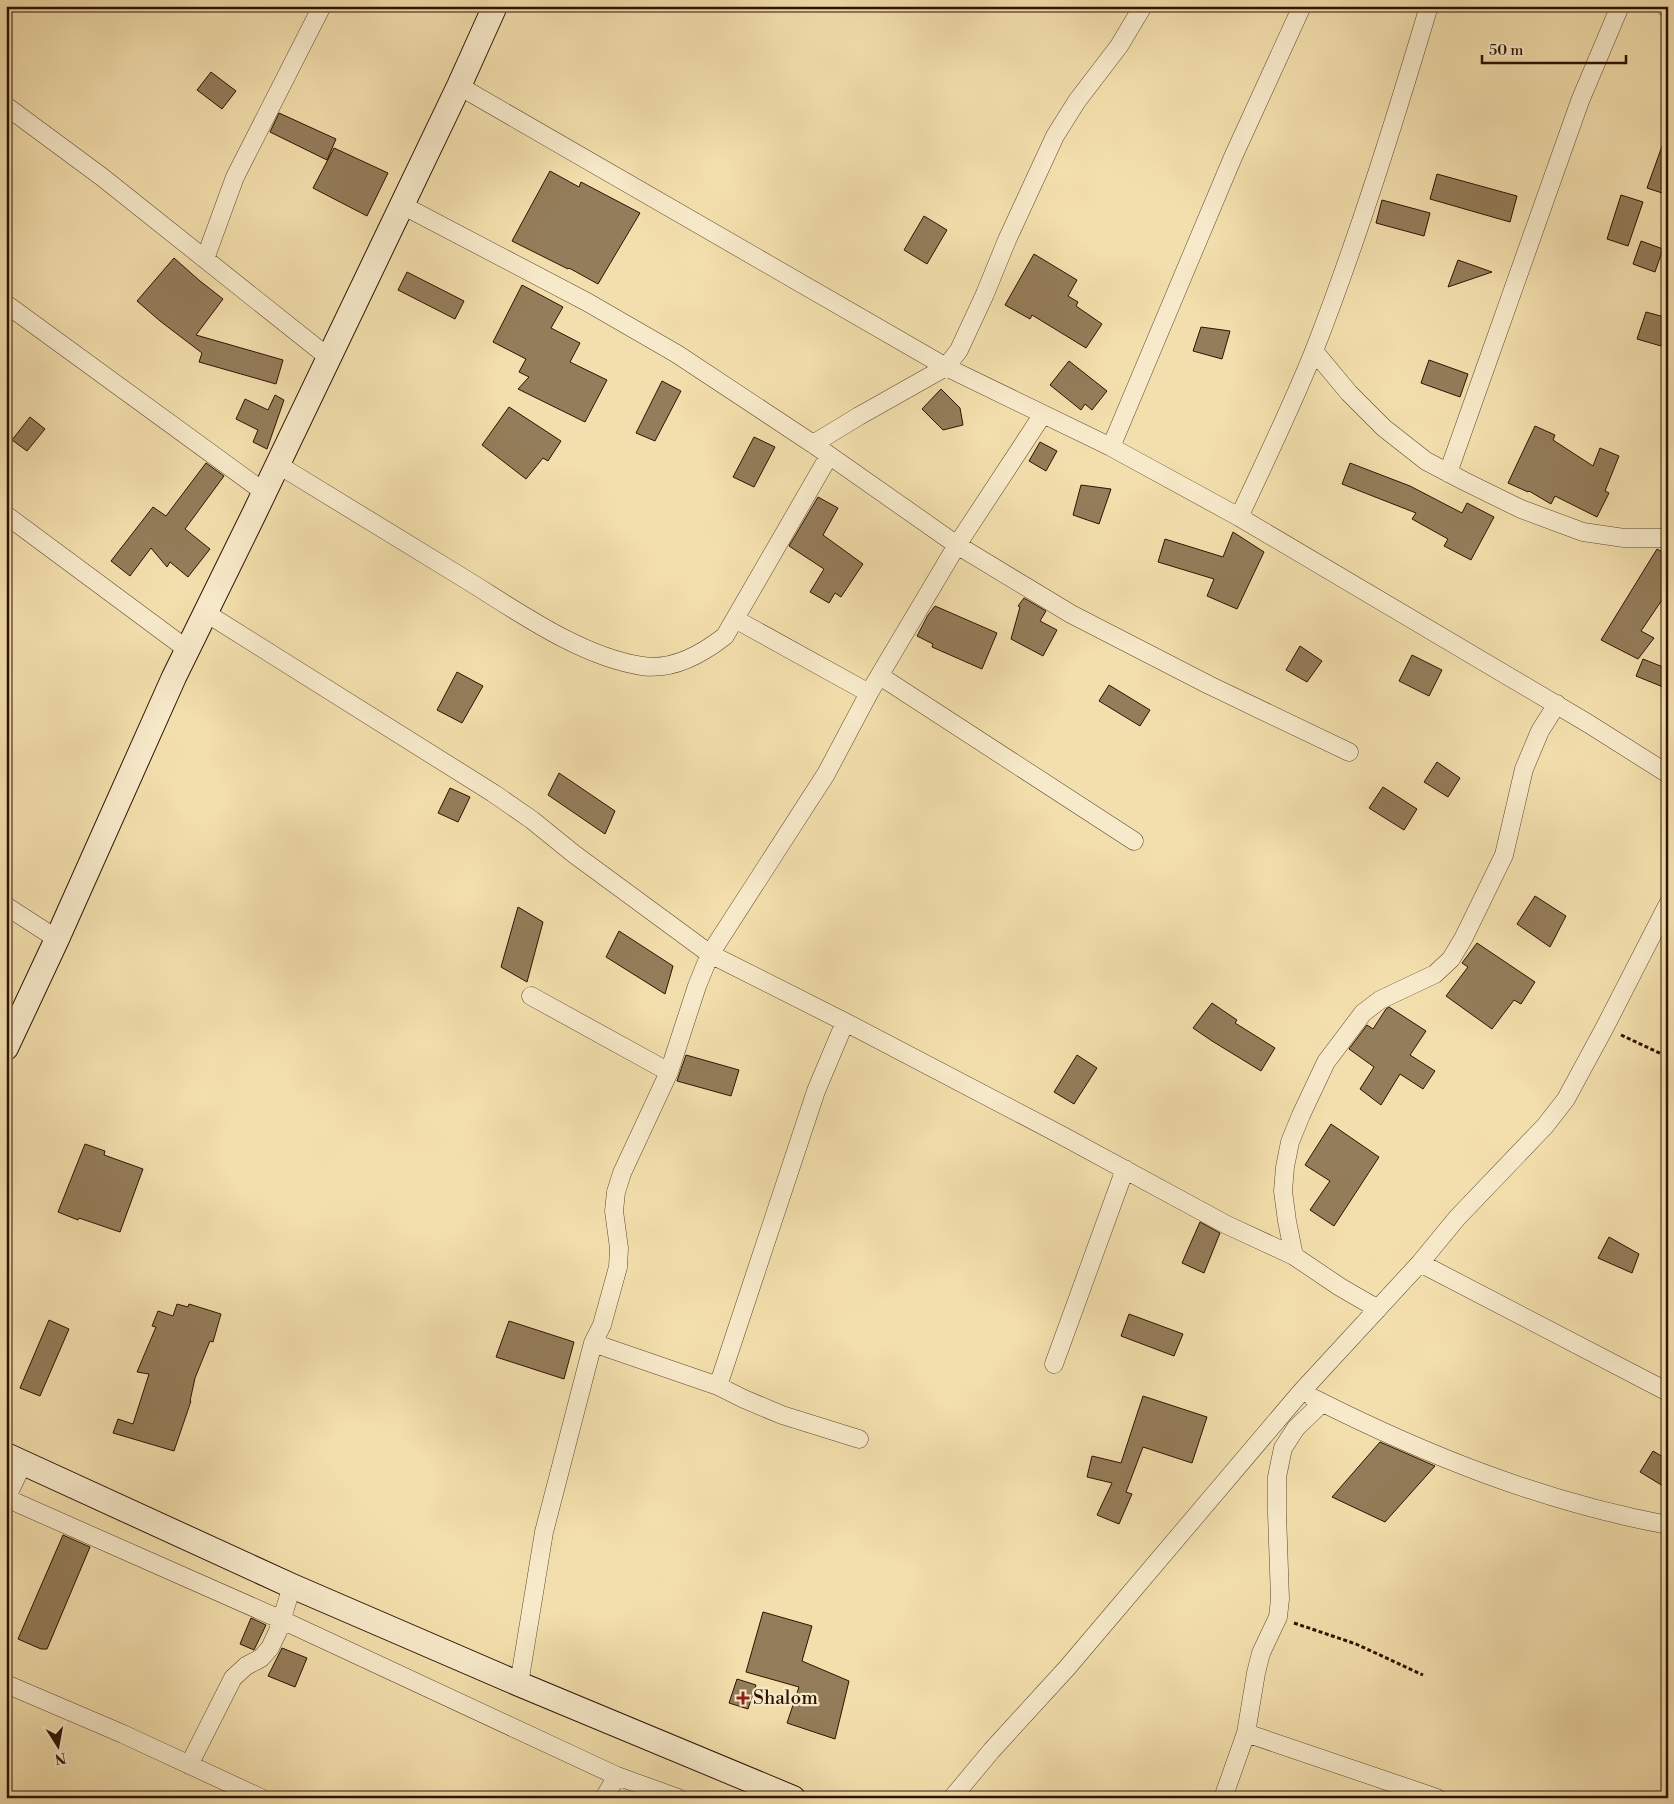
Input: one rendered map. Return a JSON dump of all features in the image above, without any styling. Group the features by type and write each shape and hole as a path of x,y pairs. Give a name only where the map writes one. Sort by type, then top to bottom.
{"main road":[{"path":"6,1048 170,686 496,6"},
{"path":"15,1459 292,1586 519,1684 793,1798"}],"street":[{"path":"205,259 236,177 322,6"},
{"path":"813,444 946,367 959,350 1055,136 1077,101 1119,46 1143,6"},
{"path":"1111,447 1233,157 1302,6"},
{"path":"1239,517 1289,410 1314,351 1381,164 1429,6"},
{"path":"1448,473 1580,100 1620,6"},
{"path":"1664,6 1668,8"},
{"path":"459,86 946,367 1111,447 1239,517 1556,704 1668,774"},
{"path":"6,106 102,177 328,357"},
{"path":"402,205 587,302 677,354 813,444 957,545 1093,626 1209,685 1349,752"},
{"path":"6,304 264,492"},
{"path":"1314,351 1348,392 1384,428 1426,460 1448,473 1521,509 1583,532 1624,538 1668,538"},
{"path":"519,1684 544,1532 594,1343 602,1325 618,1268 619,1248 614,1212 616,1192 622,1173 669,1072 697,986 710,954 826,774 870,693 957,545 1043,414"},
{"path":"277,464 513,609 573,643 614,659 643,666 669,666 710,648 725,636 828,456"},
{"path":"6,515 188,650"},
{"path":"206,613 493,793 532,820 574,854 710,954 1125,1169 1220,1222 1294,1256 1340,1287 1378,1308"},
{"path":"735,619 870,693"},
{"path":"880,676 1134,841"},
{"path":"1294,1256 1283,1191 1290,1142 1300,1115 1326,1062 1363,1013 1380,1000 1435,974 1451,959 1463,940 1504,855 1524,769 1540,731 1556,704"},
{"path":"952,1798 992,1750 1074,1661 1301,1392 1420,1263 1457,1218 1545,1126 1566,1099 1606,1028 1668,904"},
{"path":"6,906 57,939"},
{"path":"531,996 669,1072"},
{"path":"718,1386 816,1091 844,1022"},
{"path":"1054,1364 1125,1169"},
{"path":"1420,1263 1668,1392"},
{"path":"594,1343 718,1386 782,1415 859,1439"},
{"path":"1301,1392 1388,1436 1480,1473 1629,1518 1668,1525"},
{"path":"1223,1798 1246,1733 1256,1673 1269,1635 1278,1617 1280,1599 1277,1477 1283,1448 1296,1428 1322,1403"},
{"path":"15,1459 6,1499 282,1620 617,1776 678,1798"},
{"path":"189,1765 233,1678 246,1666 261,1658 270,1648 282,1620 292,1586"},
{"path":"6,1684 122,1734 262,1798"},
{"path":"1246,1733 1437,1798"},
{"path":"604,1798 617,1776"}],"path":[{"path":"1606,1028 1668,1057"},
{"path":"1278,1617 1310,1630 1356,1644 1423,1675"}],"building":[{"path":"211,72 236,91 222,109 197,90"},
{"path":"279,113 336,139 327,160 270,132"},
{"path":"1666,135 1668,135 1668,195 1647,188"},
{"path":"334,148 388,173 367,216 313,188"},
{"path":"550,171 579,187 581,182 640,213 598,284 512,241"},
{"path":"1437,174 1517,196 1510,222 1430,199"},
{"path":"1621,195 1643,202 1628,246 1607,239"},
{"path":"1382,200 1430,213 1424,236 1376,223"},
{"path":"924,216 947,230 927,264 904,250"},
{"path":"1641,241 1663,249 1655,272 1633,264"},
{"path":"1034,254 1077,280 1068,296 1078,302 1076,306 1102,324 1086,348 1032,315 1030,319 1005,305"},
{"path":"174,258 223,299 196,335 283,360 276,384 199,362 202,353 137,301"},
{"path":"1458,260 1492,272 1448,287"},
{"path":"407,272 464,301 455,319 398,290"},
{"path":"522,285 563,307 551,328 580,343 570,362 607,380 585,422 518,389 529,377 519,372 526,359 493,342"},
{"path":"1646,312 1668,318 1661,346 1637,339"},
{"path":"1201,327 1230,331 1222,359 1193,351"},
{"path":"1429,360 1468,374 1460,397 1421,383"},
{"path":"1069,361 1107,391 1092,410 1085,404 1081,410 1050,385"},
{"path":"662,381 681,391 655,441 636,433"},
{"path":"941,389 960,408 963,425 943,430 922,409"},
{"path":"275,395 284,400 267,449 253,442 258,430 236,419 245,399 268,410"},
{"path":"509,407 561,441 548,461 543,458 526,479 482,445"},
{"path":"30,417 45,429 27,451 12,440"},
{"path":"1535,426 1555,435 1553,440 1593,466 1600,448 1619,456 1605,491 1609,493 1597,517 1555,496 1551,504 1529,491 1508,483"},
{"path":"754,437 775,447 754,487 733,477"},
{"path":"1040,442 1057,451 1046,471 1029,461"},
{"path":"206,463 224,476 185,529 210,549 188,577 170,562 167,567 151,548 130,576 111,561 153,507 166,516"},
{"path":"1350,463 1410,486 1462,513 1467,503 1494,517 1471,560 1444,546 1448,539 1412,519 1416,513 1342,484"},
{"path":"1081,485 1111,489 1099,524 1073,515"},
{"path":"818,497 838,508 823,535 863,564 841,597 835,593 829,603 810,592 824,569 789,546"},
{"path":"1233,532 1264,552 1237,609 1207,596 1214,579 1158,562 1165,539 1223,557"},
{"path":"1657,549 1668,555 1668,591 1641,631 1654,638 1638,659 1601,640"},
{"path":"1024,598 1046,611 1040,621 1057,630 1043,656 1011,639 1020,607 1018,606"},
{"path":"935,606 997,633 982,669 932,647 933,644 917,636"},
{"path":"1300,646 1322,661 1307,682 1286,670"},
{"path":"1412,655 1442,670 1429,696 1399,681"},
{"path":"1643,659 1668,669 1668,689 1636,676"},
{"path":"457,672 483,686 462,723 437,710"},
{"path":"1109,685 1150,710 1140,726 1099,701"},
{"path":"1437,762 1460,778 1448,797 1424,782"},
{"path":"559,773 615,811 605,834 548,795"},
{"path":"1383,787 1417,809 1404,830 1369,808"},
{"path":"450,788 470,797 458,822 438,813"},
{"path":"1535,896 1566,916 1550,947 1517,924"},
{"path":"518,907 543,922 527,982 501,967"},
{"path":"619,931 673,966 665,994 606,957"},
{"path":"1477,943 1535,982 1521,1004 1514,1000 1492,1029 1446,996 1468,967 1462,963"},
{"path":"1212,1003 1237,1020 1235,1023 1275,1048 1261,1071 1193,1028"},
{"path":"1389,1007 1426,1031 1410,1055 1435,1071 1423,1089 1400,1074 1381,1105 1360,1089 1374,1067 1349,1049 1367,1025 1373,1029"},
{"path":"686,1055 739,1070 731,1096 677,1081"},
{"path":"1077,1055 1097,1068 1074,1104 1054,1092"},
{"path":"1331,1124 1379,1157 1334,1226 1310,1210 1330,1181 1305,1165"},
{"path":"85,1144 105,1151 104,1155 143,1169 120,1232 58,1212"},
{"path":"1200,1222 1220,1233 1204,1273 1182,1263"},
{"path":"1609,1237 1639,1254 1632,1273 1598,1258"},
{"path":"177,1304 188,1307 189,1304 221,1314 213,1342 210,1341 195,1378 191,1401 174,1451 113,1433 118,1419 133,1424 149,1374 137,1372 156,1327 152,1326 158,1311 173,1316"},
{"path":"1129,1314 1183,1334 1174,1356 1121,1336"},
{"path":"49,1320 69,1329 40,1396 20,1388"},
{"path":"509,1321 574,1342 564,1379 496,1357"},
{"path":"1143,1396 1207,1417 1192,1463 1143,1447 1126,1492 1132,1494 1119,1524 1097,1515 1112,1483 1087,1477 1092,1456 1121,1463"},
{"path":"1380,1442 1435,1466 1385,1522 1332,1497"},
{"path":"1653,1451 1668,1460 1668,1489 1640,1472"},
{"path":"63,1535 90,1547 47,1649 41,1649 18,1639"},
{"path":"763,1612 812,1626 802,1661 849,1681 835,1739 787,1723 799,1687 746,1672"},
{"path":"251,1618 266,1625 254,1650 240,1644"},
{"path":"282,1648 307,1658 295,1687 268,1676"},
{"path":"737,1679 756,1685 748,1709 729,1703"}],"place":[{"name":"Shalom","path":"743,1698"}]}
